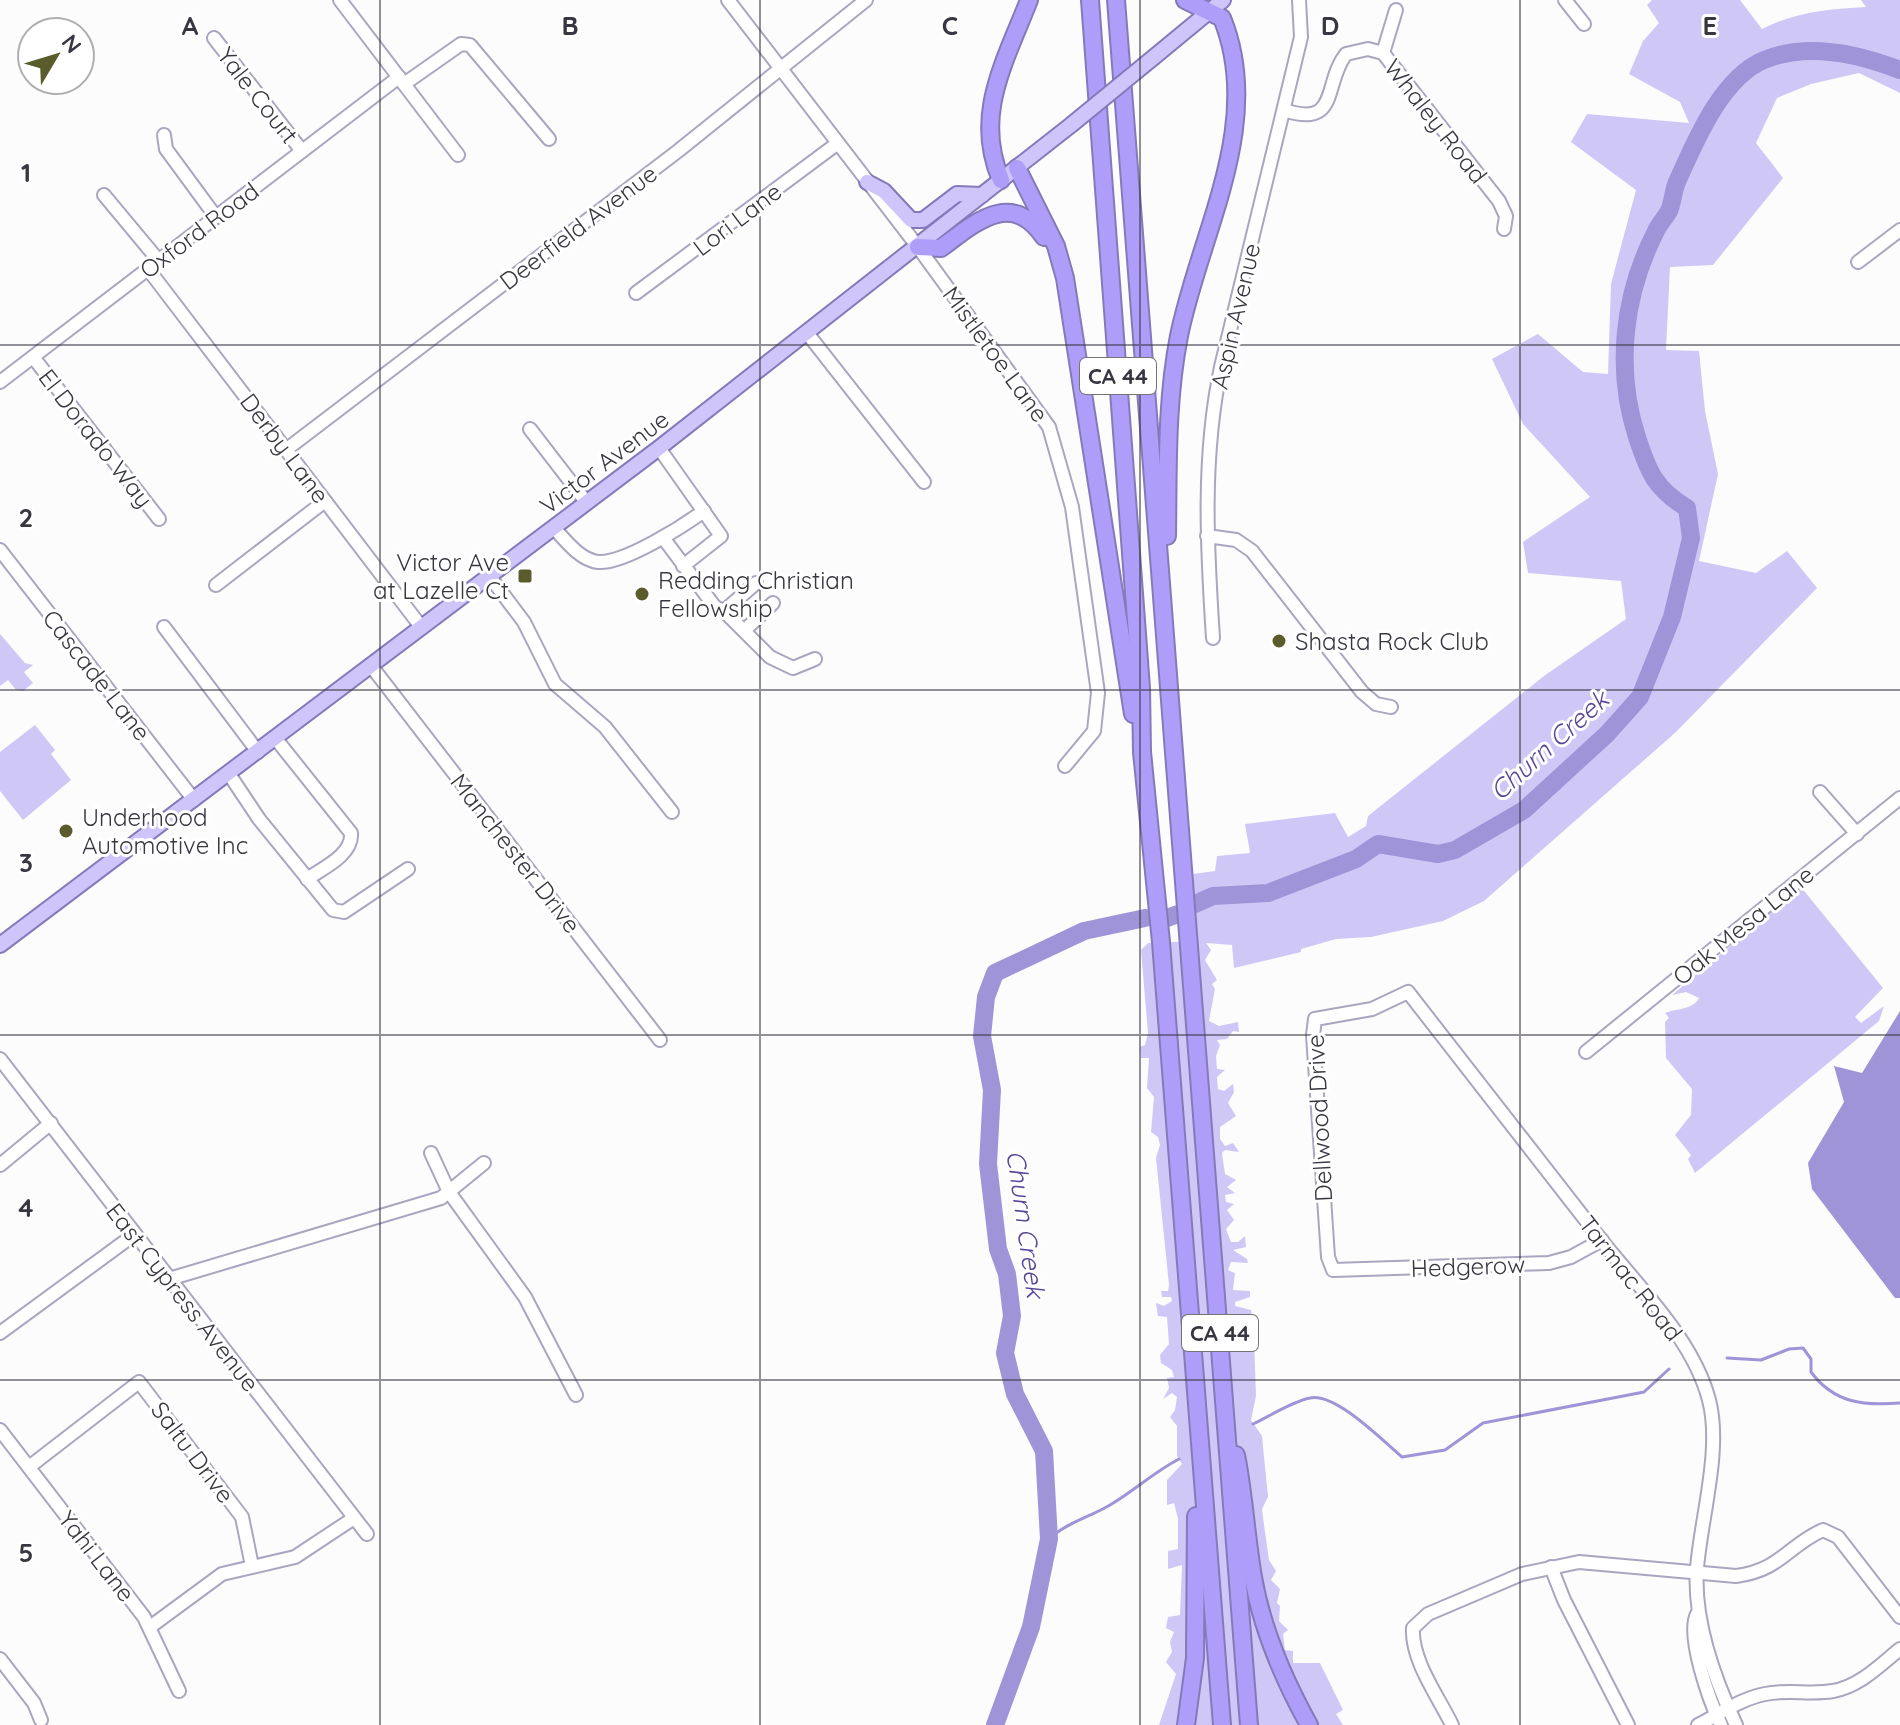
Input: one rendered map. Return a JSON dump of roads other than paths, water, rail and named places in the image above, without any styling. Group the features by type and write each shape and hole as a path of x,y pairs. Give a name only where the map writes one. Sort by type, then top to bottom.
{"highway":[{"path":"1001,180 990,153 987,117 1029,0"},
{"name":"CA 44","path":"1090,0 1141,688 1142,752 1161,942 1222,1725"},
{"name":"CA 44","path":"1116,0 1249,1725"},
{"path":"1162,589 1167,563 1168,428 1178,339 1237,119 1235,58 1217,5 1185,0"},
{"path":"1017,168 1056,246 1065,278 1113,572 1135,730 1142,752"},
{"path":"918,247 937,250 985,216 1017,214 1036,226 1065,278"},
{"path":"1225,1401 1264,1622 1283,1674 1309,1725"},
{"path":"1186,1725 1195,1658 1196,1511 1201,1463"}],"main road":[{"name":"Victor Avenue","path":"0,945 659,448 918,247 1217,5"},
{"path":"867,182 884,191 911,220 923,220 957,194 982,195"}],"street":[{"path":"340,0 458,155"},
{"name":"Mistletoe Lane","path":"728,0 918,247 1036,405 1049,427 1072,507 1098,693 1094,731 1065,766"},
{"name":"Deerfield Avenue","path":"287,449 782,70 866,0"},
{"name":"Aspin Avenue","path":"1213,638 1207,479 1220,376 1301,37 1299,0"},
{"path":"1565,0 1584,24"},
{"path":"1383,53 1396,10"},
{"name":"Yale Court","path":"214,38 302,151"},
{"name":"Oxford Road","path":"0,382 302,151 402,80 461,44 470,45 549,139"},
{"name":"Whaley Road","path":"1284,110 1304,115 1320,111 1329,99 1336,69 1346,54 1368,49 1383,53 1499,201 1506,216 1504,229"},
{"path":"164,135 166,149 216,217"},
{"name":"Lori Lane","path":"636,293 838,143"},
{"name":"Derby Lane","path":"104,195 325,501 422,628"},
{"path":"1858,262 1900,230"},
{"path":"807,333 924,482"},
{"name":"El Dorado Way","path":"33,357 159,519"},
{"path":"530,429 587,503"},
{"path":"659,448 721,536 683,566"},
{"path":"216,585 325,501"},
{"path":"554,528 585,558 600,562 664,539 704,511"},
{"path":"1207,536 1236,540 1252,551 1362,692 1376,704 1391,707"},
{"path":"664,539 715,607 745,630 770,657 793,668 815,659"},
{"name":"Cascade Lane","path":"0,550 194,800"},
{"path":"490,577 524,622 555,684 605,727 672,812"},
{"path":"724,611 756,583"},
{"path":"745,630 773,603"},
{"path":"164,627 258,752"},
{"name":"Manchester Drive","path":"372,667 660,1040"},
{"path":"276,739 351,833 352,841 344,853 307,879"},
{"path":"229,774 259,819 333,910 344,912 408,869"},
{"path":"1820,792 1857,834"},
{"name":"Oak Mesa Lane","path":"1586,1052 1900,798"},
{"name":"Tarmac Road","path":"1408,992 1691,1355 1709,1399 1712,1440 1697,1571 1697,1614 1692,1624 1722,1716 1736,1725"},
{"name":"Dellwood Drive","path":"1330,1267 1313,1023 1321,1016 1372,1009 1408,992"},
{"name":"East Cypress Avenue","path":"0,1059 367,1534"},
{"path":"0,1165 51,1123"},
{"path":"431,1153 449,1192 525,1297 576,1395"},
{"path":"169,1279 441,1198 484,1163"},
{"path":"0,1333 135,1234"},
{"name":"Hedgerow","path":"1330,1267 1337,1271 1549,1263 1571,1257 1602,1240"},
{"name":"Saltu Drive","path":"29,1467 139,1382 238,1512 246,1529 252,1566"},
{"name":"Yahi Lane","path":"0,1430 150,1627 179,1691"},
{"path":"150,1627 208,1582 228,1571 295,1557 354,1518"},
{"path":"1452,1725 1419,1659 1412,1641 1413,1628 1428,1614 1522,1574 1551,1567 1612,1562 1736,1576 1757,1573 1776,1564 1823,1530 1838,1537 1900,1617"},
{"path":"1551,1567 1564,1600 1628,1725"},
{"path":"1698,1725 1762,1694 1786,1690 1833,1691 1861,1679 1900,1649"},
{"path":"0,1659 34,1703 41,1720"}],"waterway":[{"name":"Churn Creek","path":"1195,904 1213,896 1268,893 1356,859 1378,844 1438,854 1455,850 1524,810 1607,734 1640,697 1672,617 1691,538 1687,508 1667,494 1654,478 1641,449 1630,411 1626,385 1626,332 1636,281 1645,255 1669,211 1677,182 1711,113 1722,96 1749,69 1781,55 1815,51 1868,59 1900,70"},
{"name":"Churn Creek","path":"1167,918 1178,914"},
{"name":"Churn Creek","path":"995,1725 1031,1627 1049,1539 1044,1451 1015,1394 1005,1353 1012,1316 1007,1274 998,1249 988,1164 992,1090 982,1036 986,997 995,973 1084,931 1145,918"},
{"path":"1727,1358 1761,1360 1789,1349 1803,1348 1811,1359 1811,1372 1829,1390 1862,1403 1900,1403"},
{"path":"1253,1424 1295,1403 1320,1398 1358,1419 1402,1457 1445,1450 1483,1423 1644,1392 1669,1369"},
{"path":"1049,1539 1070,1524 1110,1505 1179,1459"}],"place":[{"name":"Victor Ave at Lazelle Ct","path":"525,576"},
{"name":"Redding Christian Fellowship","path":"642,594"},
{"name":"Shasta Rock Club","path":"1279,641"},
{"name":"Underhood Automotive Inc","path":"66,831"}]}
